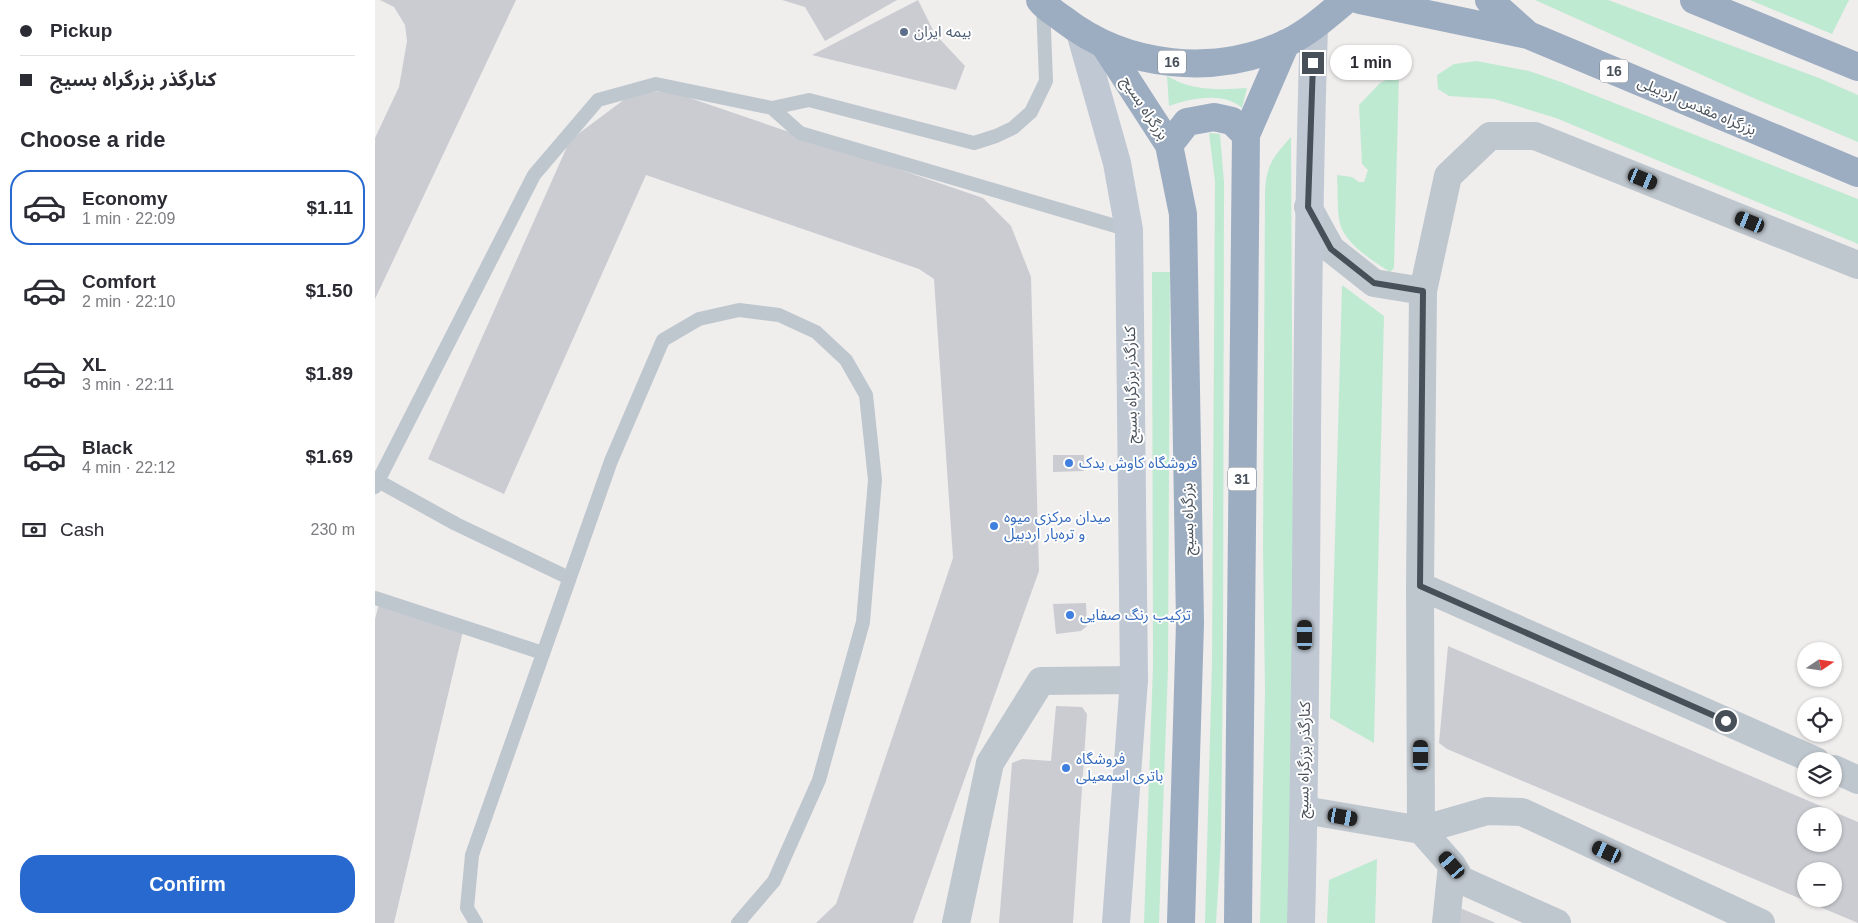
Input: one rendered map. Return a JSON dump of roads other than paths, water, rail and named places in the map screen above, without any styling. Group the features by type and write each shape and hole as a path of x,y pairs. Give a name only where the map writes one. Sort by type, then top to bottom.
{"highway":[{"name":"16","path":"1041,2 1079,32 1105,46 1150,60 1196,64 1243,58 1287,43 1314,27 1345,0"},
{"name":"بزرگراه مقدس اردبیلی","path":"1360,0 1528,35 1858,173"},
{"path":"1489,0 1528,35"},
{"path":"1694,0 1858,67"},
{"name":"31","path":"1238,923 1246,135 1287,43"},
{"name":"بزرگراه بسیج","path":"1105,46 1169,145 1183,214 1190,603 1181,923"},
{"path":"1169,145 1187,122 1214,117 1232,121 1246,135"}],"main road":[{"name":"کنارگذر بزرگراه بسیج","path":"1301,923 1304,810 1308,207 1314,27"},
{"name":"کنارگذر بزرگراه بسیج","path":"1079,32 1117,163 1129,230 1134,680 1116,923"}],"street":[{"path":"1557,923 1461,880 1452,865 1421,830 1420,586 1423,291 1449,176 1490,136 1535,136 1858,265"},
{"path":"1308,207 1331,249 1374,283 1423,291"},
{"path":"1420,586 1797,753"},
{"path":"956,923 990,763 1041,681 1134,680"},
{"path":"1842,773 1858,780"},
{"path":"1304,810 1421,830 1487,811 1522,812 1761,923"},
{"path":"1445,923 1452,865"}],"lane":[{"path":"569,578 377,484 535,175 598,100 656,84 772,108 809,100 974,143 996,136 1013,128 1031,112 1046,81 1041,2"},
{"path":"772,108 800,133 1129,230"},
{"path":"475,923 467,908 472,855 611,461 663,340 699,319 739,310 779,315 816,332 847,360 866,395 875,480 863,622 819,780 774,881 738,923"},
{"path":"375,598 543,653"}],"place":[{"name":"بیمه ایران","path":"904,32"},
{"name":"فروشگاه کاوش یدک","path":"1069,463"},
{"name":"میدان مرکزی میوه و تره‌بار اردبیل","path":"994,526"},
{"name":"ترکیب رنگ صفایی","path":"1070,615"},
{"name":"فروشگاه باتری اسمعیلی","path":"1066,768"}]}
